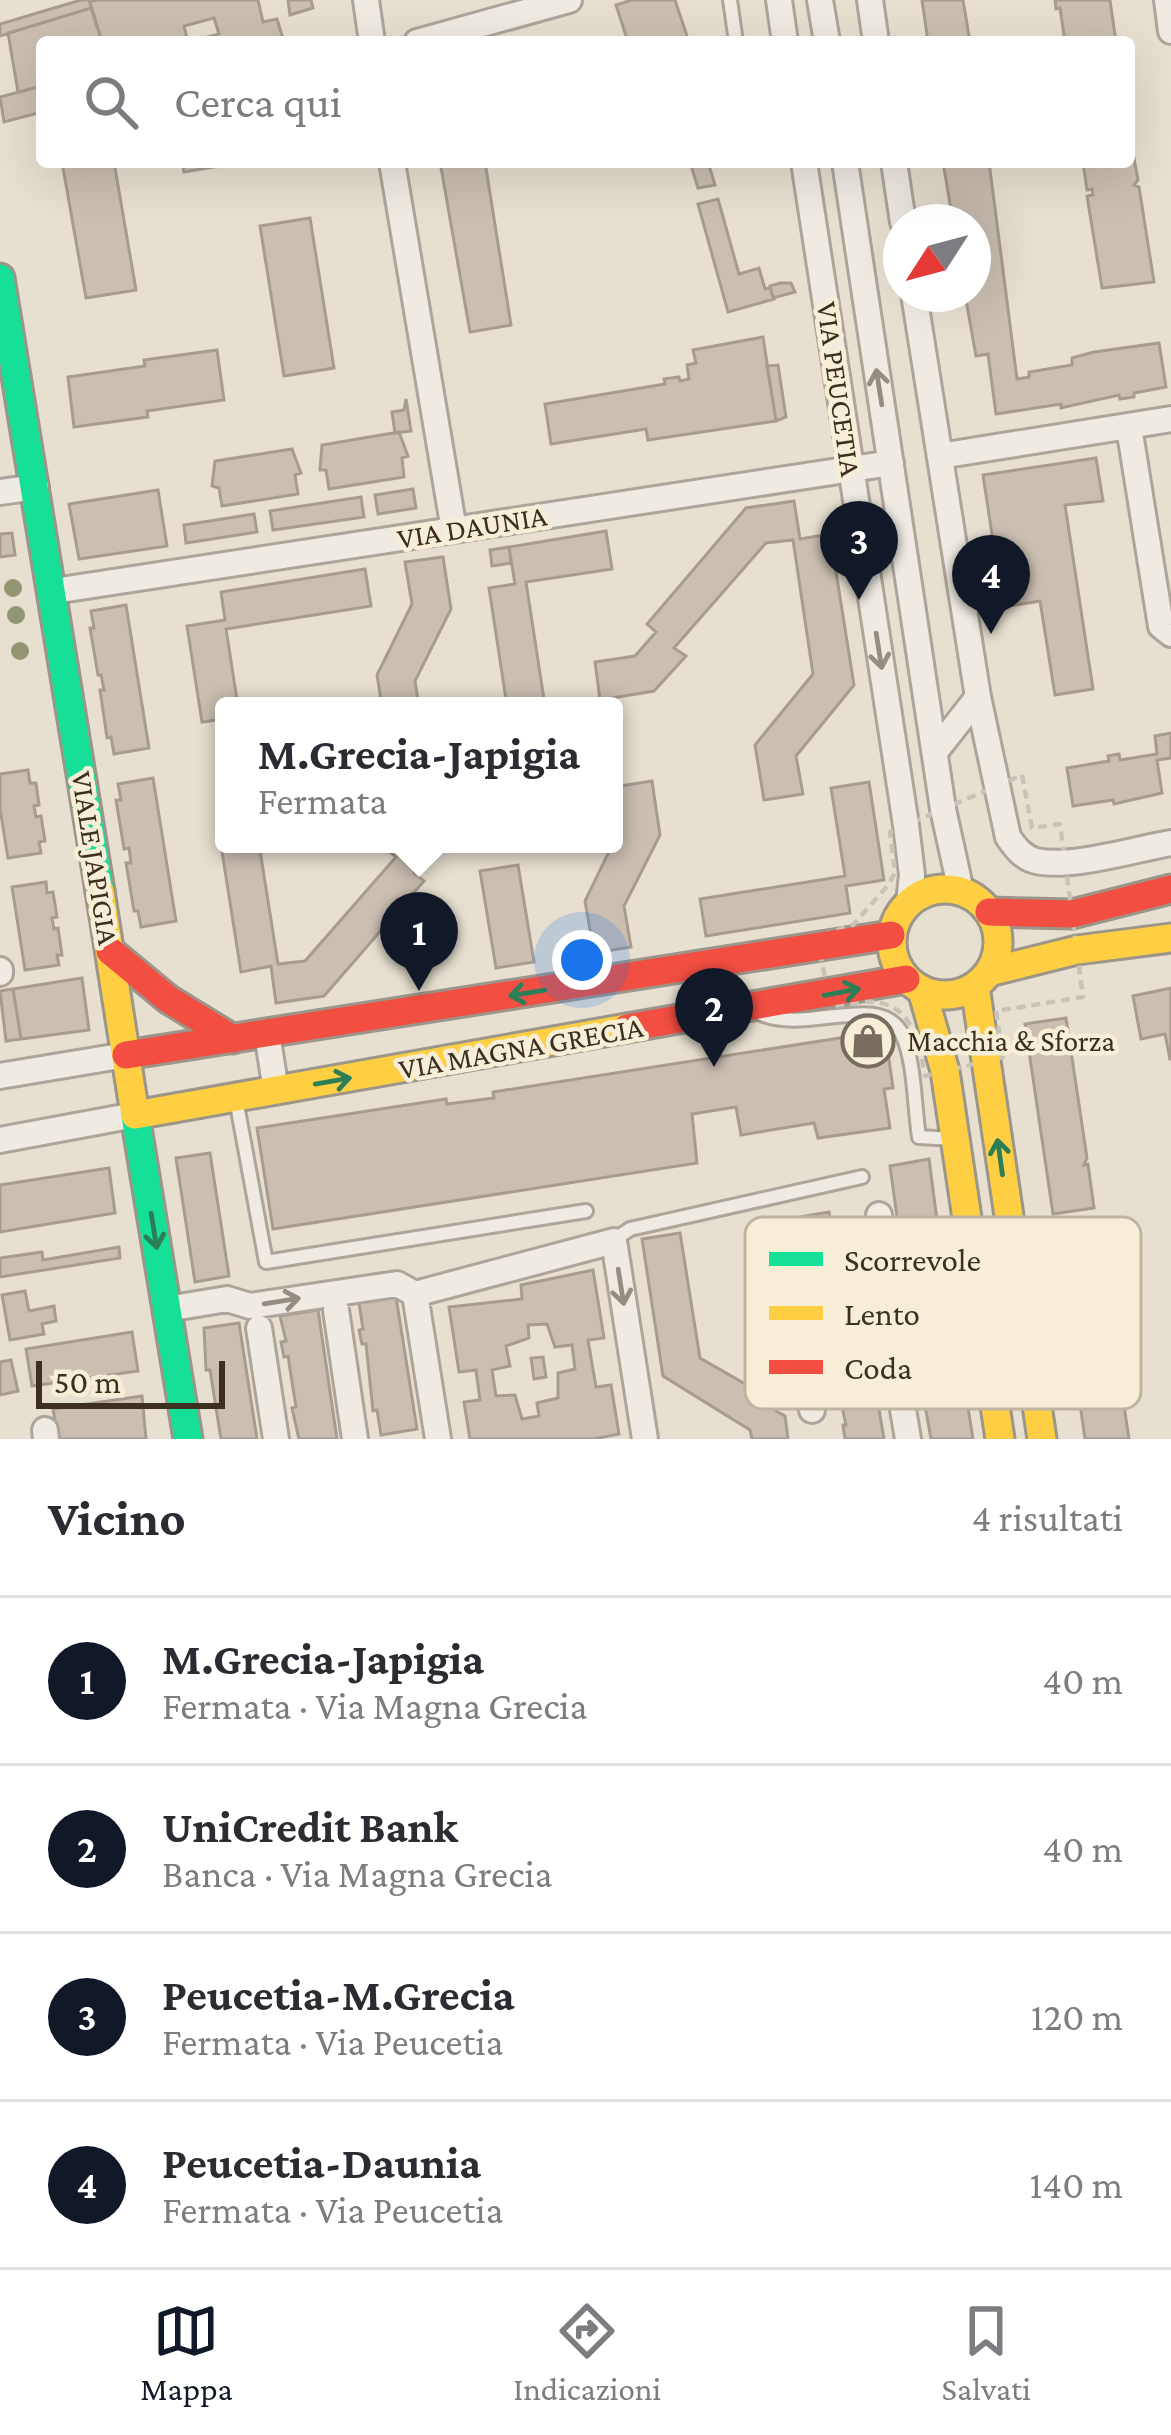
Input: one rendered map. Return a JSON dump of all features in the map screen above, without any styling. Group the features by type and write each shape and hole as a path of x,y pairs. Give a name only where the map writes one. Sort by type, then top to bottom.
{"main road":[{"name":"VIALE JAPIGIA","path":"0,278 188,1439"},
{"path":"968,1217 945,1071 914,985 894,959 891,935 897,917 924,892 943,888 961,891 989,912 1072,914 1171,889"},
{"path":"989,912 998,942 982,979 1013,1217"},
{"name":"VIA MAGNA GRECIA","path":"126,1055 891,935"},
{"name":"VIA MAGNA GRECIA","path":"135,1115 749,1008 914,985 940,995 958,994 982,979 1059,954 1171,938"},
{"path":"110,951 170,1001 232,1039"},
{"path":"996,1409 1000,1439"},
{"path":"1038,1409 1042,1439"}],"street":[{"path":"366,0 371,36"},
{"path":"439,36 569,0"},
{"path":"778,0 784,36"},
{"path":"820,0 825,36"},
{"path":"869,0 875,36"},
{"path":"1167,0 1171,31"},
{"path":"393,168 454,530"},
{"name":"VIA PEUCETIA","path":"805,168 908,842 909,902"},
{"path":"846,168 951,859 961,891"},
{"path":"895,168 900,204"},
{"path":"917,312 978,698 1008,836 1017,850 1036,861 1065,861 1171,843"},
{"path":"940,456 1171,419"},
{"path":"1129,427 1161,626 1171,634"},
{"name":"VIA DAUNIA","path":"54,591 891,463"},
{"path":"0,491 36,487"},
{"path":"934,752 978,698"},
{"path":"267,1034 276,1091"},
{"path":"0,1076 126,1055"},
{"path":"0,1140 135,1115"},
{"path":"167,1309 227,1299 250,1306 397,1284 415,1294 614,1241 645,1439"},
{"path":"415,1294 438,1439"},
{"path":"335,1310 355,1439"},
{"path":"259,1328 276,1439"},
{"path":"903,1409 908,1439"}],"lane":[{"path":"730,0 735,36"},
{"path":"749,1008 779,1022 866,1012 888,1018 904,1038 919,1137 957,1139"},
{"path":"236,1098 266,1262 586,1211"},
{"path":"614,1241 630,1228 862,1177"}],"path":[{"path":"1003,1057 996,1011 1083,997"}],"building":[{"path":"89,0 91,8 0,36 0,24"},
{"path":"258,0 263,22 277,19 282,36 212,36 219,34 214,18 184,26 186,36 100,36 90,2"},
{"path":"288,0 311,0 313,8 290,15"},
{"path":"632,0 675,0 687,36 626,36 616,5"},
{"path":"922,0 963,0 969,36 927,36"},
{"path":"1055,0 1110,0 1115,36 1064,36 1060,8 1056,9"},
{"path":"91,8 100,36 36,36 36,88 18,92 8,33"},
{"path":"36,88 36,114 4,122 0,97"},
{"path":"1135,164 1138,180 1134,185 1139,187 1154,282 1102,288 1087,196 1093,195 1092,189 1087,190 1084,168 1135,168"},
{"path":"63,168 115,168 136,290 86,298"},
{"path":"441,168 486,168 511,325 470,332"},
{"path":"692,168 710,168 715,185 698,188"},
{"path":"944,168 990,168 1017,379 1029,377 1029,372 1072,365 1072,358 1094,352 1159,343 1166,387 1134,393 1134,397 1120,399 1119,395 1061,408 1061,404 996,414 988,354 976,356 968,312 991,312 991,204 950,204"},
{"path":"718,199 739,274 759,268 765,289 770,288 774,299 728,312 698,204"},
{"path":"310,218 334,368 284,376 260,226"},
{"path":"791,283 795,292 773,298 770,286"},
{"path":"763,337 776,421 648,440 646,429 551,444 545,404 665,384 664,379 689,379 687,365 696,363 693,350"},
{"path":"217,350 224,400 74,427 68,377"},
{"path":"778,365 786,417 776,421 767,366"},
{"path":"406,399 411,431 395,433 392,412 404,410"},
{"path":"399,432 408,456 402,458 404,477 329,489 326,470 320,470 322,445"},
{"path":"292,449 301,473 295,475 298,494 222,506 219,488 212,486 215,461"},
{"path":"1096,458 1103,501 1065,505 1093,689 1055,695 1040,601 1003,607 983,475"},
{"path":"413,489 416,508 378,514 375,495"},
{"path":"158,490 167,546 79,559 69,504"},
{"path":"361,497 364,517 273,530 270,511"},
{"path":"794,501 800,539 830,534 854,685 796,756 803,794 764,800 755,745 813,674 793,540 766,543 674,648 686,656 654,691 600,697 595,662 635,656 656,632 647,624 746,508"},
{"path":"254,514 257,532 186,543 184,525"},
{"path":"606,531 612,569 526,582 544,697 506,697 489,588 515,584 509,547"},
{"path":"12,533 15,555 0,557 0,534"},
{"path":"509,547 511,563 492,566 490,550"},
{"path":"443,557 451,609 415,681 418,697 381,697 377,675 412,604 405,562"},
{"path":"365,569 371,606 226,629 237,697 215,697 215,720 202,722 187,626 225,620 221,592"},
{"path":"126,605 149,748 114,754 111,737 107,738 91,611"},
{"path":"1171,733 1171,758 1157,760 1162,793 1114,804 1113,800 1073,806 1067,768 1109,761 1108,756 1119,754 1120,760 1157,754 1155,736"},
{"path":"28,770 30,783 36,783 39,805 34,806 36,817 41,816 45,841 39,842 41,853 8,858 0,774"},
{"path":"153,778 176,921 141,927 138,911 134,911 126,863 131,863 129,848 124,849 116,800 121,800 118,784"},
{"path":"652,781 660,835 624,906 631,947 594,953 585,901 608,853 623,853 623,786"},
{"path":"869,782 884,880 846,886 850,913 706,936 700,899 845,876 831,788"},
{"path":"222,853 260,853 278,964 305,961 396,857 391,853 432,853 414,873 424,881 324,996 276,1003 271,966 241,972"},
{"path":"518,865 534,962 496,968 480,871"},
{"path":"46,882 47,893 53,892 57,917 52,918 62,955 57,955 59,965 25,970 12,887"},
{"path":"82,978 89,1030 21,1039 13,989"},
{"path":"1171,988 1170,1059 1165,1034 1141,1039 1133,996"},
{"path":"13,989 21,1039 6,1041 0,991"},
{"path":"1066,1018 1087,1158 1084,1165 1088,1164 1094,1208 1053,1214 1025,1024"},
{"path":"885,1031 893,1088 884,1089 890,1128 818,1138 814,1123 741,1135 736,1107 692,1114 697,1163 273,1229 257,1128 446,1099 447,1104 494,1098 493,1092"},
{"path":"210,1153 229,1276 195,1282 176,1158"},
{"path":"929,1159 937,1217 897,1217 890,1166"},
{"path":"109,1168 115,1213 0,1232 0,1185"},
{"path":"680,1233 700,1358 745,1384 745,1409 777,1409 785,1416 788,1439 752,1439 750,1430 663,1376 642,1239"},
{"path":"119,1247 120,1258 0,1277 0,1258 42,1252 43,1260"},
{"path":"593,1270 604,1338 588,1340 596,1387 611,1385 619,1434 594,1439 470,1439 464,1402 480,1400 476,1370 459,1372 449,1307 522,1299 521,1285","holes":["547,1324 555,1347 572,1345 575,1369 558,1373 558,1398 537,1403 539,1416 522,1419 515,1395 496,1396 492,1370 510,1366 506,1346 529,1338 528,1325"]},
{"path":"25,1291 29,1311 54,1306 56,1321 42,1324 44,1334 10,1340 2,1295"},
{"path":"396,1297 417,1429 381,1435 377,1410 373,1411 366,1344 359,1330 363,1329 359,1303"},
{"path":"318,1310 337,1439 299,1439 280,1316"},
{"path":"239,1323 257,1439 221,1439 210,1370 206,1370 204,1328"},
{"path":"132,1332 138,1371 32,1386 26,1349"},
{"path":"543,1357 546,1377 534,1379 531,1358"},
{"path":"11,1360 18,1391 0,1395 0,1362"},
{"path":"142,1396 146,1439 58,1439 53,1409"},
{"path":"843,1409 879,1409 884,1439 845,1439"},
{"path":"926,1409 968,1409 973,1439 931,1439"},
{"path":"1081,1409 1125,1409 1129,1439 1085,1439"}],"traffic: fast":[{"path":"0,278 100,891"},
{"path":"135,1115 188,1439"}],"traffic: slow":[{"path":"945,889 965,893 983,904 994,922 998,942 994,962 983,980 965,991 945,995 925,991 907,980 896,962 892,942 896,922 907,904 925,893 945,889"},
{"path":"100,891 135,1115 627,1028"},
{"path":"989,972 1077,950 1171,938"},
{"path":"975,986 1009,1217"},
{"path":"922,990 945,1071 967,1217"},
{"path":"996,1409 1000,1439"},
{"path":"1038,1409 1042,1439"}],"traffic: jam":[{"path":"989,912 1072,914 1171,889"},
{"path":"126,1055 891,935"},
{"path":"110,951 168,999 233,1039"},
{"path":"627,1028 906,979"}],"place":[{"name":"Peucetia-M.Grecia","path":"859,600"},
{"name":"Peucetia-Daunia","path":"991,634"},
{"name":"M.Grecia-Japigia","path":"419,991"},
{"name":"Macchia & Sforza","path":"868,1041"},
{"name":"UniCredit Bank","path":"714,1067"}]}
